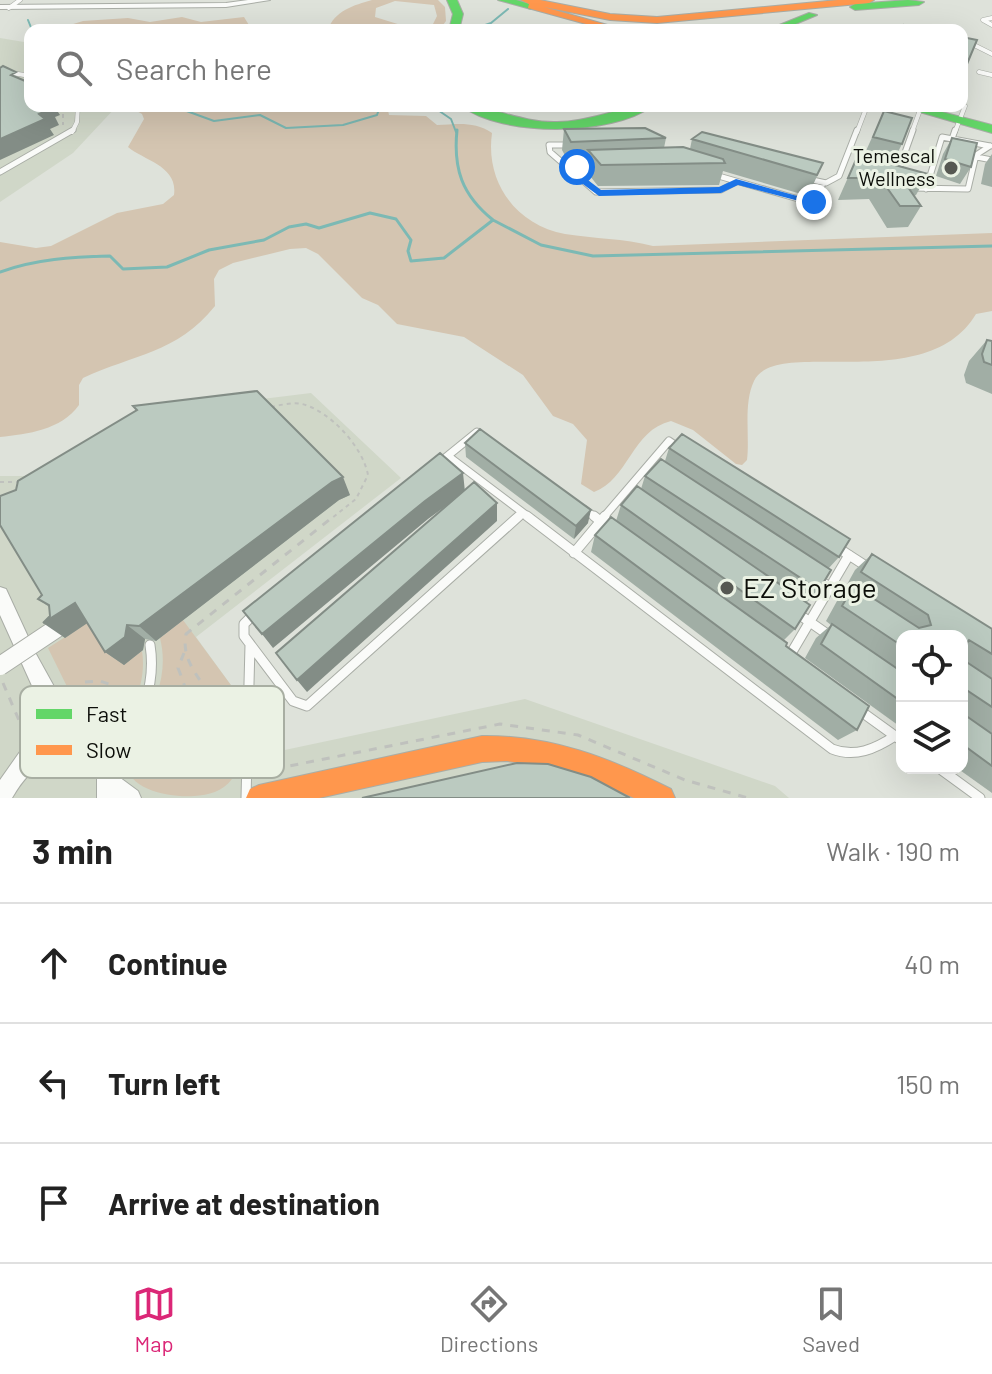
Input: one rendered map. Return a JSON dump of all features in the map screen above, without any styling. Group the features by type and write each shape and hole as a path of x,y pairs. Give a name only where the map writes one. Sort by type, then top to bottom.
{"main road":[{"path":"452,0 458,14 456,24"},
{"path":"503,0 603,16 657,20 870,0"},
{"path":"775,24 809,11 870,0"},
{"path":"792,24 837,10 928,1"},
{"path":"827,24 851,13 928,1"},
{"path":"524,2 599,24"},
{"path":"483,112 509,122 556,127 601,122 629,112"},
{"path":"502,112 519,118 555,121 609,112"},
{"path":"908,112 956,115 991,141"},
{"path":"259,798 482,749 512,746 573,756 662,798"}],"street":[{"path":"4,8 226,5 266,0"},
{"path":"0,595 42,686"},
{"path":"1,679 60,626"},
{"path":"38,680 39,686"},
{"path":"3,792 20,771"},
{"path":"109,786 131,798"}],"lane":[{"path":"4,8 19,0"},
{"path":"992,18 983,20 992,25"},
{"path":"968,42 992,54"},
{"path":"0,71 24,75"},
{"path":"979,72 992,75"},
{"path":"0,172 71,133 77,122 78,112"},
{"path":"800,177 823,183 840,175 868,112"},
{"path":"894,183 908,112"},
{"path":"926,189 942,137 956,115"},
{"path":"903,185 926,189 968,189 975,157 991,141"},
{"path":"579,144 549,145 552,156 599,193 721,190 736,182"},
{"path":"939,147 951,150"},
{"path":"963,153 992,160"},
{"path":"568,170 609,166"},
{"path":"710,174 812,202 817,200 823,183"},
{"path":"435,466 477,432 490,441"},
{"path":"574,553 669,441 695,457"},
{"path":"448,456 837,751 863,752 896,740"},
{"path":"648,466 661,475"},
{"path":"472,494 484,484"},
{"path":"625,493 637,502"},
{"path":"576,504 613,531"},
{"path":"284,689 296,704 311,704 523,513"},
{"path":"823,539 875,572"},
{"path":"788,658 849,555"},
{"path":"804,570 854,604"},
{"path":"785,605 844,646"},
{"path":"262,607 242,627 250,645 282,686"},
{"path":"150,645 153,667 150,686"},
{"path":"249,686 250,645"},
{"path":"776,649 800,667"},
{"path":"268,668 280,658"},
{"path":"847,701 896,738"},
{"path":"947,774 980,798"},
{"path":"246,798 247,778"}],"path":[{"path":"185,686 178,671 184,652 184,638 192,626 288,555 356,499 366,486 369,470 363,454 320,413 300,404 263,408"},
{"path":"0,482 24,482"},
{"path":"184,652 205,686"},
{"path":"0,675 20,722"},
{"path":"85,682 100,681 114,686"}],"shaded area":[{"path":"372,0 438,0 445,7 446,21 444,24 433,24 437,16 434,5 395,1 376,8 375,17 398,24 331,24 340,13"},
{"path":"182,17 201,22 244,17 248,24 73,24 128,18 150,22"},
{"path":"0,38 24,42 24,112 111,112 73,153 0,202"},
{"path":"138,112 388,112 389,115 426,116 437,125 479,127 492,133 494,168 508,198 532,221 565,234 653,246 992,233 992,311 976,314 953,339 923,353 889,360 791,363 768,368 754,381 751,390 747,460 742,465 736,464 693,430 671,421 647,434 615,477 594,492 581,484 587,440 573,424 553,416 523,375 464,337 397,324 378,305 362,298 318,254 306,248 290,249 233,263 219,270 214,279 215,306 185,334 154,351 83,378 79,385 79,405 63,420 33,432 0,437 0,242 36,248 51,246 117,213 163,204 174,195 174,185 166,171 128,147 144,119"},
{"path":"311,393 401,478 196,637 232,686 20,686 20,778 284,778 284,750 525,699 775,786 789,798 0,798 0,476 28,476 139,414"},
{"path":"95,618 124,664 142,651 140,686 67,686 48,648"},
{"path":"183,620 232,686 159,686 163,661 160,638"},
{"path":"133,778 232,778 215,792 194,796 159,793"}],"building":[{"path":"968,38 977,40 968,62"},
{"path":"3,66 16,72 11,75 24,80 24,112 43,112 39,114 45,119 0,139 0,68"},
{"path":"884,112 912,118 902,144 873,137"},
{"path":"645,128 666,138 571,142 564,129"},
{"path":"702,132 823,163 817,175 692,139"},
{"path":"952,138 977,143 971,167 945,159"},
{"path":"683,147 723,159 725,163 601,165 588,150"},
{"path":"858,155 928,174 901,177 921,206 900,206 880,178 848,178"},
{"path":"987,340 992,341 992,365 984,362 982,354"},
{"path":"257,391 343,477 332,482 139,626 127,625 125,637 105,652 75,603 43,623 50,616 49,605 38,599 42,595 0,525 0,496 16,490 18,481 137,410 133,406"},
{"path":"480,429 591,510 576,526 465,443"},
{"path":"682,434 850,539 839,557 669,448"},
{"path":"440,453 463,473 262,634 243,611"},
{"path":"661,459 831,570 819,590 645,476"},
{"path":"474,482 497,503 297,680 276,653"},
{"path":"637,486 810,605 795,629 621,505"},
{"path":"611,517 869,706 857,730 595,535"},
{"path":"872,554 992,629 992,654 968,642 968,630 896,630 896,642 842,606 854,586 919,628 931,625 928,615 861,572"},
{"path":"832,624 896,668 896,698 821,644"},
{"path":"968,663 992,679 992,707 968,691"},
{"path":"968,717 992,734 992,766 968,748"},
{"path":"517,763 548,764 591,777 630,798 362,798"}],"waterway":[{"path":"488,24 508,9"},
{"path":"28,20 30,24"},
{"path":"189,112 214,121 260,115 286,128 343,125 377,115 378,112"},
{"path":"441,112 451,119 456,132"},
{"path":"457,130 458,169 462,180 474,201 493,220"},
{"path":"0,272 54,260 110,256 123,269 167,267 209,250 264,240 289,227 306,224 319,228 370,213 396,219 411,240 408,251 411,261 444,258 493,220"},
{"path":"493,220 541,245 593,256 992,246"}],"traffic: fast":[{"path":"452,0 458,14 456,24"},
{"path":"503,0 531,6"},
{"path":"855,7 919,2"},
{"path":"788,24 812,15"},
{"path":"483,112 512,122 557,126 601,121 630,112"},
{"path":"928,112 992,129"}],"traffic: slow":[{"path":"526,0 610,17 657,20 869,0"},
{"path":"531,6 598,24"},
{"path":"259,798 482,749 507,748 575,760 662,798"}],"place":[{"name":"Temescal Wellness","path":"951,168"},
{"name":"EZ Storage","path":"727,588"}],"route":[{"path":"577,167 568,170 599,193 721,190 736,182 814,202"}]}
